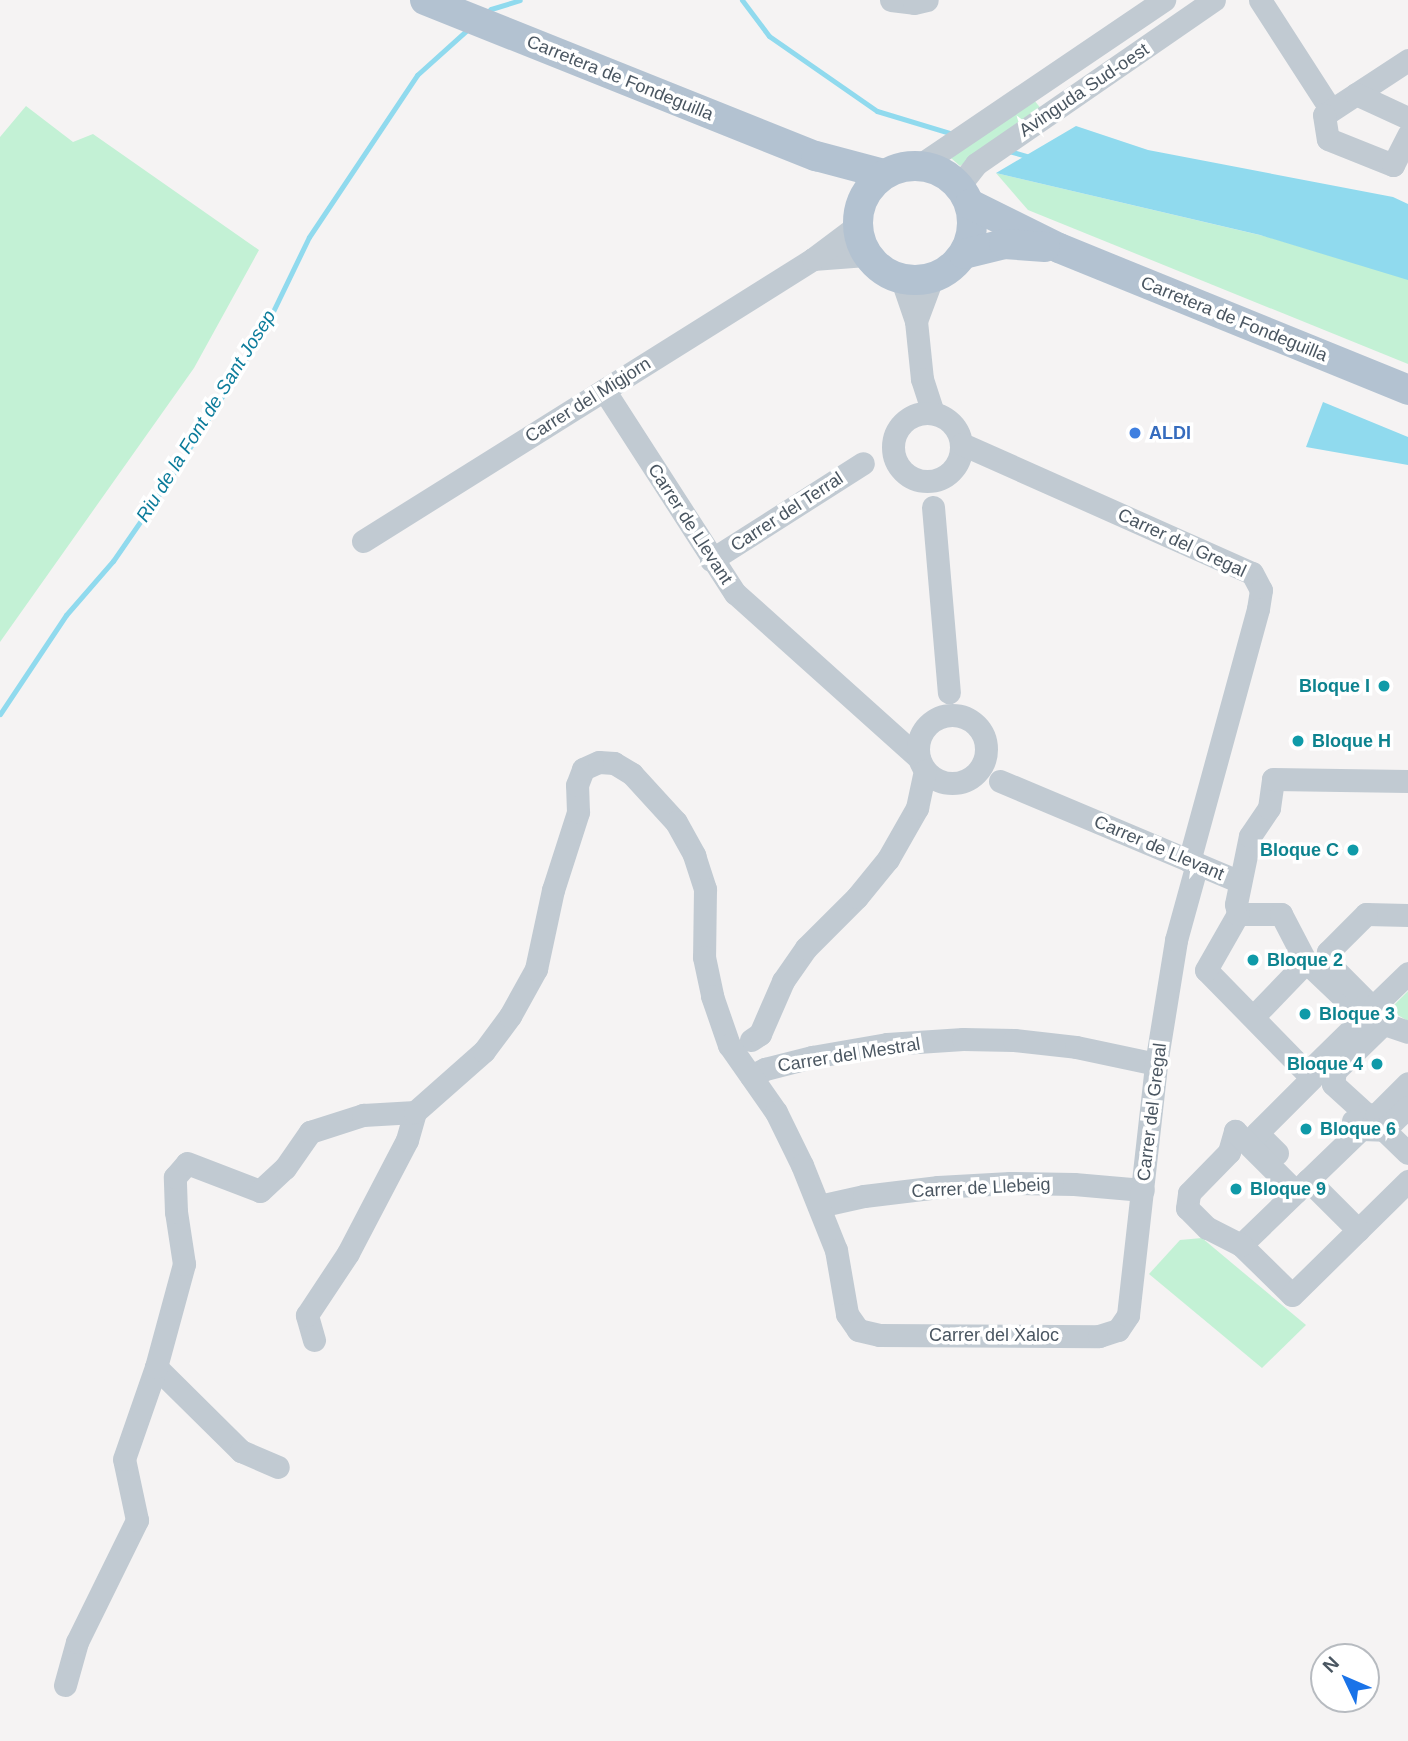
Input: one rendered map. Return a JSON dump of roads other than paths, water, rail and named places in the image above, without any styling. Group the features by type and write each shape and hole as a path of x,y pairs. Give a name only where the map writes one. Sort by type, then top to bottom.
{"main road":[{"name":"Carretera de Fondeguilla","path":"425,0 816,156 884,174"},
{"name":"Carretera de Fondeguilla","path":"816,156 840,177 859,214"},
{"path":"929,160 942,172 968,185 972,230 964,254 932,278 902,280 881,271 866,255 859,214 884,174 929,160"},
{"name":"Carretera de Fondeguilla","path":"968,185 1059,248 1408,390"},
{"name":"Carretera de Fondeguilla","path":"964,254 1004,244 1059,248"}],"street":[{"path":"891,0 914,3 927,0"},
{"name":"Avinguda Sud-oest","path":"929,160 1164,0"},
{"name":"Avinguda Sud-oest","path":"968,185 1049,114 1214,0"},
{"path":"1260,0 1331,110"},
{"path":"1408,61 1324,115 1328,139 1394,165 1408,135"},
{"path":"1356,94 1408,118"},
{"name":"Carrer del Migjorn","path":"363,541 813,259 859,214"},
{"name":"Carrer del Migjorn","path":"813,259 866,255"},
{"path":"916,321 932,278"},
{"path":"902,280 916,321 923,414"},
{"name":"Carrer de Llevant","path":"604,390 711,560 735,593 885,730 927,762"},
{"path":"933,506 943,478 960,452 956,427 950,420 923,414 904,421 895,451 901,470 919,480 933,506 953,717"},
{"name":"Carrer del Terral","path":"711,560 863,463 895,451"},
{"name":"Carrer del Gregal","path":"960,452 993,459 1231,562 1252,573 1261,590 1176,940 1156,1064 1128,1315 1125,1320"},
{"path":"919,480 943,478"},
{"path":"750,1051 783,981 806,948 857,897 888,859 916,808 927,762 925,728 953,717 980,729 984,738 985,758 1000,781"},
{"path":"927,762 953,783 971,777 985,758"},
{"path":"314,1340 307,1315 348,1253 407,1140 415,1112 484,1051 510,1016 536,969 553,890 578,812 577,785 583,769 598,762 614,763 632,774 676,822 694,855 705,889 704,957 712,996 750,1051 819,1206"},
{"name":"Carrer de Llevant","path":"971,777 1000,781 1240,882"},
{"path":"1408,781 1273,779 1269,808 1250,836 1240,882 1238,914 1206,970 1361,1129 1384,1130 1408,1153"},
{"path":"1238,914 1281,914 1306,962 1373,1020 1408,1032"},
{"path":"1408,915 1366,914 1328,952 1331,966 1367,1002 1375,1005 1408,973"},
{"path":"1253,1017 1306,962"},
{"path":"1303,1185 1257,1133 1309,1076 1373,1020"},
{"path":"1373,1020 1335,1071 1333,1084 1366,1114 1376,1115 1408,1083"},
{"name":"Carrer del Mestral","path":"750,1051 962,1039 1014,1040 1076,1047 1156,1064"},
{"path":"1384,1130 1408,1107"},
{"path":"65,1685 77,1642 136,1520 124,1459 156,1367 184,1264 176,1212 175,1177 187,1163 260,1191 285,1168 310,1132 363,1115 415,1112"},
{"path":"1241,1245 1361,1129"},
{"path":"1358,1230 1235,1131 1229,1152 1189,1193 1187,1208 1207,1228 1241,1245 1292,1295 1408,1181"},
{"name":"Carrer de Llebeig","path":"819,1206 864,1196 938,1187 1010,1183 1074,1184 1143,1190"},
{"name":"Carrer del Xaloc","path":"819,1206 835,1250 847,1314 858,1330 878,1335 1099,1336 1118,1330 1125,1320"},
{"path":"156,1367 242,1451 278,1467"}],"water":[{"path":"1076,126 1148,150 1393,197 1408,204 1408,280 1260,235 996,173"},
{"path":"1323,402 1408,437 1408,465 1306,447"}],"waterway":[{"name":"Riu de la Font de Sant Josep","path":"486,13 520,0"},
{"name":"Riu de la Font de Sant Josep","path":"742,0 769,36 877,111 953,134"},
{"name":"Riu de la Font de Sant Josep","path":"0,714 66,615 113,561 175,471 264,330 309,237 417,75 468,29"},
{"name":"Riu de la Font de Sant Josep","path":"1009,151 1030,157"}],"place":[{"name":"ALDI","path":"1135,433"},
{"name":"Bloque I","path":"1384,686"},
{"name":"Bloque H","path":"1298,741"},
{"name":"Bloque C","path":"1353,850"},
{"name":"Bloque 2","path":"1253,960"},
{"name":"Bloque 3","path":"1305,1014"},
{"name":"Bloque 4","path":"1377,1064"},
{"name":"Bloque 6","path":"1306,1129"},
{"name":"Bloque 9","path":"1236,1189"}]}
